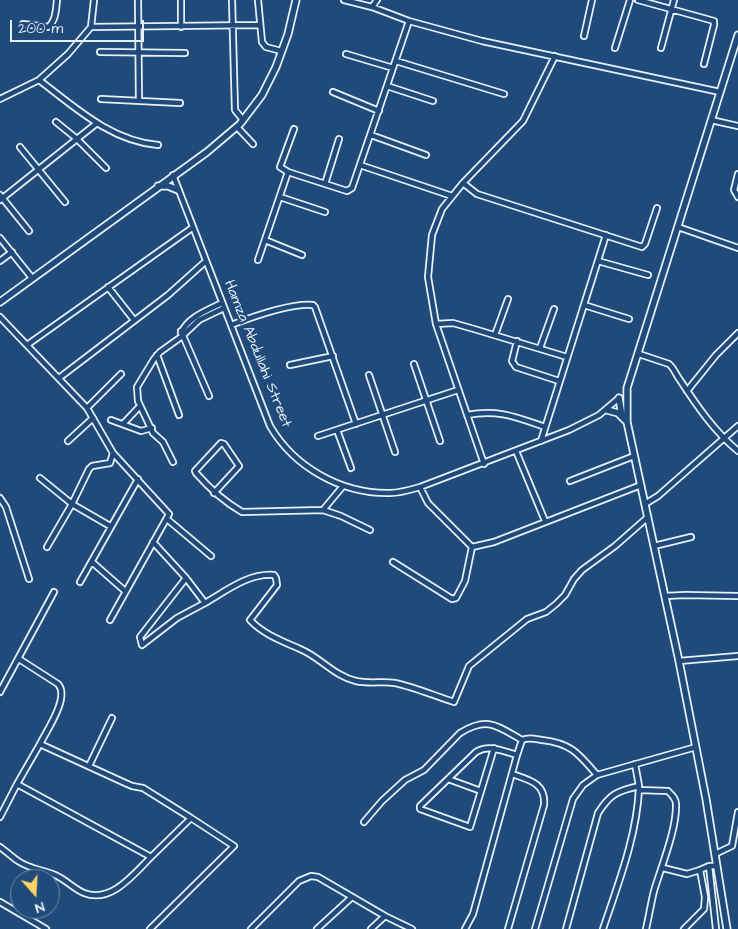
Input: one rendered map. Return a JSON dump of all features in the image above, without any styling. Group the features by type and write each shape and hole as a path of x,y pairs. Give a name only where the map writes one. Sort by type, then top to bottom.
{"main road":[{"path":"0,302 207,152 237,127 268,83 288,34 296,0"},
{"path":"728,929 696,747 646,504 640,485 627,422 626,403 627,388 738,35"},
{"path":"158,186 168,186 178,190"},
{"path":"622,416 619,398 627,388"},
{"path":"619,398 626,403"},
{"path":"607,410 612,410 622,416 627,422"}],"street":[{"path":"23,24 48,27 52,24 57,0"},
{"path":"0,100 39,80 68,54 92,27 94,0"},
{"path":"138,0 139,101"},
{"path":"181,0 181,26"},
{"path":"232,0 235,110 243,120"},
{"path":"258,0 262,42 266,47 281,51"},
{"path":"344,0 482,42 720,92"},
{"path":"372,7 377,0"},
{"path":"584,36 592,0"},
{"path":"615,48 630,0"},
{"path":"638,0 715,22 704,64"},
{"path":"662,48 674,0"},
{"path":"294,129 280,166 288,172 350,190 371,135 409,21"},
{"path":"92,27 260,25"},
{"path":"100,52 186,53"},
{"path":"346,54 394,68"},
{"path":"484,464 436,324 428,277 432,235 442,209 452,196 523,121 555,56"},
{"path":"396,61 504,94"},
{"path":"39,80 96,123 128,139 158,144"},
{"path":"387,86 433,101"},
{"path":"333,92 379,111"},
{"path":"101,100 180,103"},
{"path":"711,120 738,126"},
{"path":"56,122 77,139 106,168"},
{"path":"29,230 1,198 96,123"},
{"path":"237,127 253,144"},
{"path":"371,135 426,155"},
{"path":"325,184 339,139"},
{"path":"20,147 65,202"},
{"path":"360,165 452,196"},
{"path":"258,260 288,172"},
{"path":"738,174 734,190 738,197"},
{"name":"Hamza Abdullahi Street","path":"173,175 270,426 287,450 324,478 343,486 368,492 388,493 420,488 569,430 607,410 619,398"},
{"path":"463,183 477,194 606,236 644,246 657,208"},
{"path":"280,197 325,212"},
{"path":"678,227 738,248"},
{"path":"27,345 192,228"},
{"path":"541,441 606,236"},
{"path":"0,238 32,278"},
{"path":"265,240 302,255"},
{"path":"0,261 12,252"},
{"path":"60,378 168,295 206,261"},
{"path":"598,261 648,275"},
{"path":"108,287 134,320"},
{"path":"495,335 508,299"},
{"path":"231,325 302,305 313,305 356,424"},
{"path":"584,305 629,319"},
{"path":"173,462 163,442 153,433 140,406 137,387 157,355 199,320 223,306"},
{"path":"540,348 554,309"},
{"path":"0,317 87,408 113,453 168,511 167,519 110,620"},
{"path":"436,324 453,324 567,356"},
{"path":"687,390 716,355 738,333"},
{"path":"182,334 209,396"},
{"path":"517,341 512,361 516,367 559,381"},
{"path":"639,354 673,367 679,379 723,438 738,451"},
{"path":"157,355 179,415"},
{"path":"290,365 332,356"},
{"path":"414,364 440,441"},
{"path":"87,408 121,374"},
{"path":"369,375 395,452"},
{"path":"318,436 458,390"},
{"path":"123,424 140,406"},
{"path":"467,415 484,412 501,413 545,426"},
{"path":"68,441 93,418"},
{"path":"111,420 141,431 152,428"},
{"path":"646,504 658,496 738,426"},
{"path":"338,430 351,468"},
{"path":"214,493 239,466 224,444 221,443 195,471 214,493 219,498 242,512 323,510 341,516 370,530"},
{"path":"516,451 545,522"},
{"path":"47,547 92,466 110,463 113,453"},
{"path":"570,480 634,456"},
{"path":"40,478 72,504 110,526"},
{"path":"80,582 138,479"},
{"path":"472,547 494,542 640,485"},
{"path":"323,510 343,486"},
{"path":"420,488 428,503 472,547"},
{"path":"0,499 6,507 29,579"},
{"path":"186,578 140,637 142,645 177,618 243,581 266,574 274,575 277,585 250,620 255,626 284,643 302,649 338,675 356,681 394,683 454,702 469,666 527,619 546,612 556,604 565,595 574,579 582,570 615,546 648,517"},
{"path":"167,519 211,556"},
{"path":"654,546 691,537"},
{"path":"153,542 186,578 205,603"},
{"path":"393,562 452,599 456,598 465,581 472,547"},
{"path":"92,562 125,591"},
{"path":"0,692 54,592"},
{"path":"665,596 738,596"},
{"path":"679,660 738,656"},
{"path":"0,817 60,706 63,694 62,688 58,684 19,658"},
{"path":"89,766 112,718"},
{"path":"364,822 382,801 405,780 424,770 460,733 484,722 496,726 522,740 527,738 566,745 582,757 597,775"},
{"path":"465,929 473,914 516,755 522,740"},
{"path":"40,744 132,786 143,788 234,846 150,929"},
{"path":"494,748 470,827 420,809 420,806 476,752 484,747 494,748 516,755"},
{"path":"535,929 573,799 583,785 597,775 696,747"},
{"path":"603,929 619,882 638,807 639,788 635,764"},
{"path":"508,929 545,796 543,789 538,785 512,774"},
{"path":"448,779 481,791"},
{"path":"17,784 151,857"},
{"path":"566,929 598,813 607,799 622,790 639,788 668,791 675,799 676,805 663,868 654,891 646,929"},
{"path":"732,846 738,812"},
{"path":"0,847 23,864 45,873 56,875 85,893 98,897 109,894 122,884 191,818"},
{"path":"715,854 738,843"},
{"path":"663,868 687,874 709,866 717,866"},
{"path":"709,866 716,929"},
{"path":"684,929 704,909 705,897 700,870"},
{"path":"251,929 299,881 311,876 318,877 385,916 412,929"},
{"path":"317,929 352,897"},
{"path":"0,902 46,929"},
{"path":"371,929 385,916"}]}
